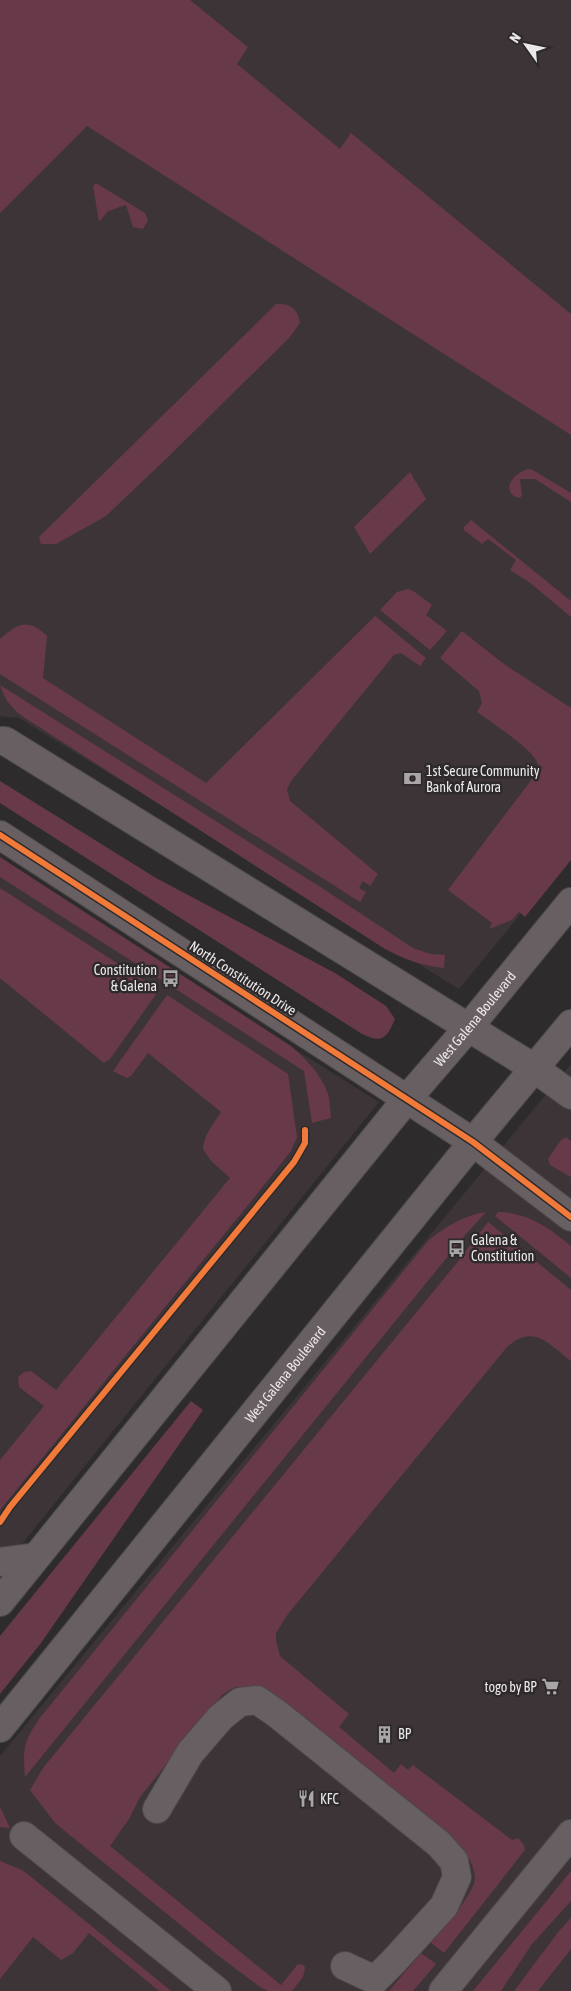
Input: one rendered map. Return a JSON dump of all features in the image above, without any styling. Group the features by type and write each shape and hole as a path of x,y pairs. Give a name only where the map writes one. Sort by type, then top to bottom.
{"main road":[{"path":"0,741 5,741 534,1068 571,1095"},
{"name":"North Constitution Drive","path":"0,835 473,1142 571,1217"},
{"name":"West Galena Boulevard","path":"0,1602 406,1100 468,1028 571,902"},
{"name":"West Galena Boulevard","path":"0,1728 473,1142 571,1024"},
{"path":"0,1562 36,1557"},
{"path":"157,1809 190,1753 221,1717 240,1702 257,1700 276,1713 439,1844 454,1861 457,1877 444,1906 375,1980 345,1966"},
{"path":"442,1991 571,1834"},
{"path":"24,1836 217,1991"}],"shaded area":[{"path":"0,0 571,0 571,853 459,989 19,718 0,716"},
{"path":"0,0 190,0 248,47 237,64 340,149 351,133 571,314 571,435 87,126 0,213"},
{"path":"96,183 145,213 148,220 143,229 133,227 126,205 108,211 99,222 93,186"},
{"path":"276,304 286,304 295,310 297,314 300,323 289,338 106,516 56,544 41,544 39,538 41,535"},
{"path":"531,469 571,493 571,502 535,479 520,479 522,496 519,498 513,495 509,487 511,482 518,474"},
{"path":"410,472 426,499 370,554 354,527"},
{"path":"471,520 571,601 571,617 529,582 510,570 516,560 488,539 482,544 464,530 464,527"},
{"path":"408,589 432,605 426,615 447,631 430,650 380,610 397,592"},
{"path":"375,616 426,658 420,666 401,653 394,655 291,781 287,789 290,801 378,874 370,886 363,881 359,888 366,892 360,902 0,674 0,639 18,626 29,625 40,630 47,636 43,678 206,783"},
{"path":"462,631 504,664 571,708 571,860 525,917 519,912 512,920 489,929 492,923 448,890 532,779 537,771 538,764 519,742 477,712 482,703 479,691 440,658"},
{"path":"0,685 322,888 413,948 430,954 445,955 444,968 428,966 385,949 22,716 8,702"},
{"path":"0,781 156,878 335,973 386,1006 395,1019 389,1031 379,1039 362,1034 0,803"},
{"path":"0,857 291,1046 317,1073 325,1087 330,1103 331,1118 312,1123 304,1071 0,877"},
{"path":"0,864 379,1102 0,1571"},
{"path":"0,888 159,990 110,1059 104,1063 0,978"},
{"path":"167,995 288,1074 297,1137 291,1151 261,1189 0,1510 0,1460 44,1406 19,1387 18,1377 24,1372 31,1371 56,1390 230,1178 212,1162 203,1149 207,1134 221,1112 148,1053 131,1076 127,1078 113,1071"},
{"path":"571,1064 571,1991 0,1991 0,1756"},
{"path":"566,1137 571,1141 571,1177 550,1165 548,1159 561,1140"},
{"path":"486,1212 466,1234 25,1777 25,1747 39,1719 428,1241 455,1222"},
{"path":"498,1212 519,1215 538,1222 571,1246 571,1278 495,1216"},
{"path":"488,1222 571,1290 571,1361 548,1343 533,1336 516,1340 507,1347 288,1614 276,1633 276,1641 280,1656 349,1714 339,1727 394,1773 401,1764 408,1770 413,1765 512,1840 518,1838 524,1845 525,1850 444,1953 430,1942 457,1912 470,1893 475,1879 469,1858 461,1847 279,1700 262,1688 235,1687 222,1695 140,1797 129,1819 110,1846 281,1985 298,1964 304,1965 303,1977 292,1991 268,1991 220,1957 55,1823 30,1790 43,1768 456,1264"},
{"path":"191,1401 203,1410 41,1643 0,1694 0,1636"},
{"path":"0,1807 10,1828 0,1827"},
{"path":"0,1861 22,1870 171,1991 159,1991 89,1933 73,1953 61,1960 33,1937 0,1979"},
{"path":"571,1871 571,1901 532,1944 501,1991 473,1991"},
{"path":"571,1918 571,1949 538,1991 514,1991 559,1931"},
{"path":"421,1953 436,1964 413,1991 389,1991"}],"cycle path":[{"path":"0,835 473,1142 571,1217"},
{"path":"0,1522 10,1507 294,1162 305,1143 305,1130"}],"place":[{"name":"1st Secure Community Bank of Aurora","path":"412,779"},
{"name":"Constitution & Galena","path":"171,978"},
{"name":"Galena & Constitution","path":"457,1248"},
{"name":"togo by BP","path":"551,1687"},
{"name":"BP","path":"384,1734"},
{"name":"KFC","path":"306,1799"}]}
